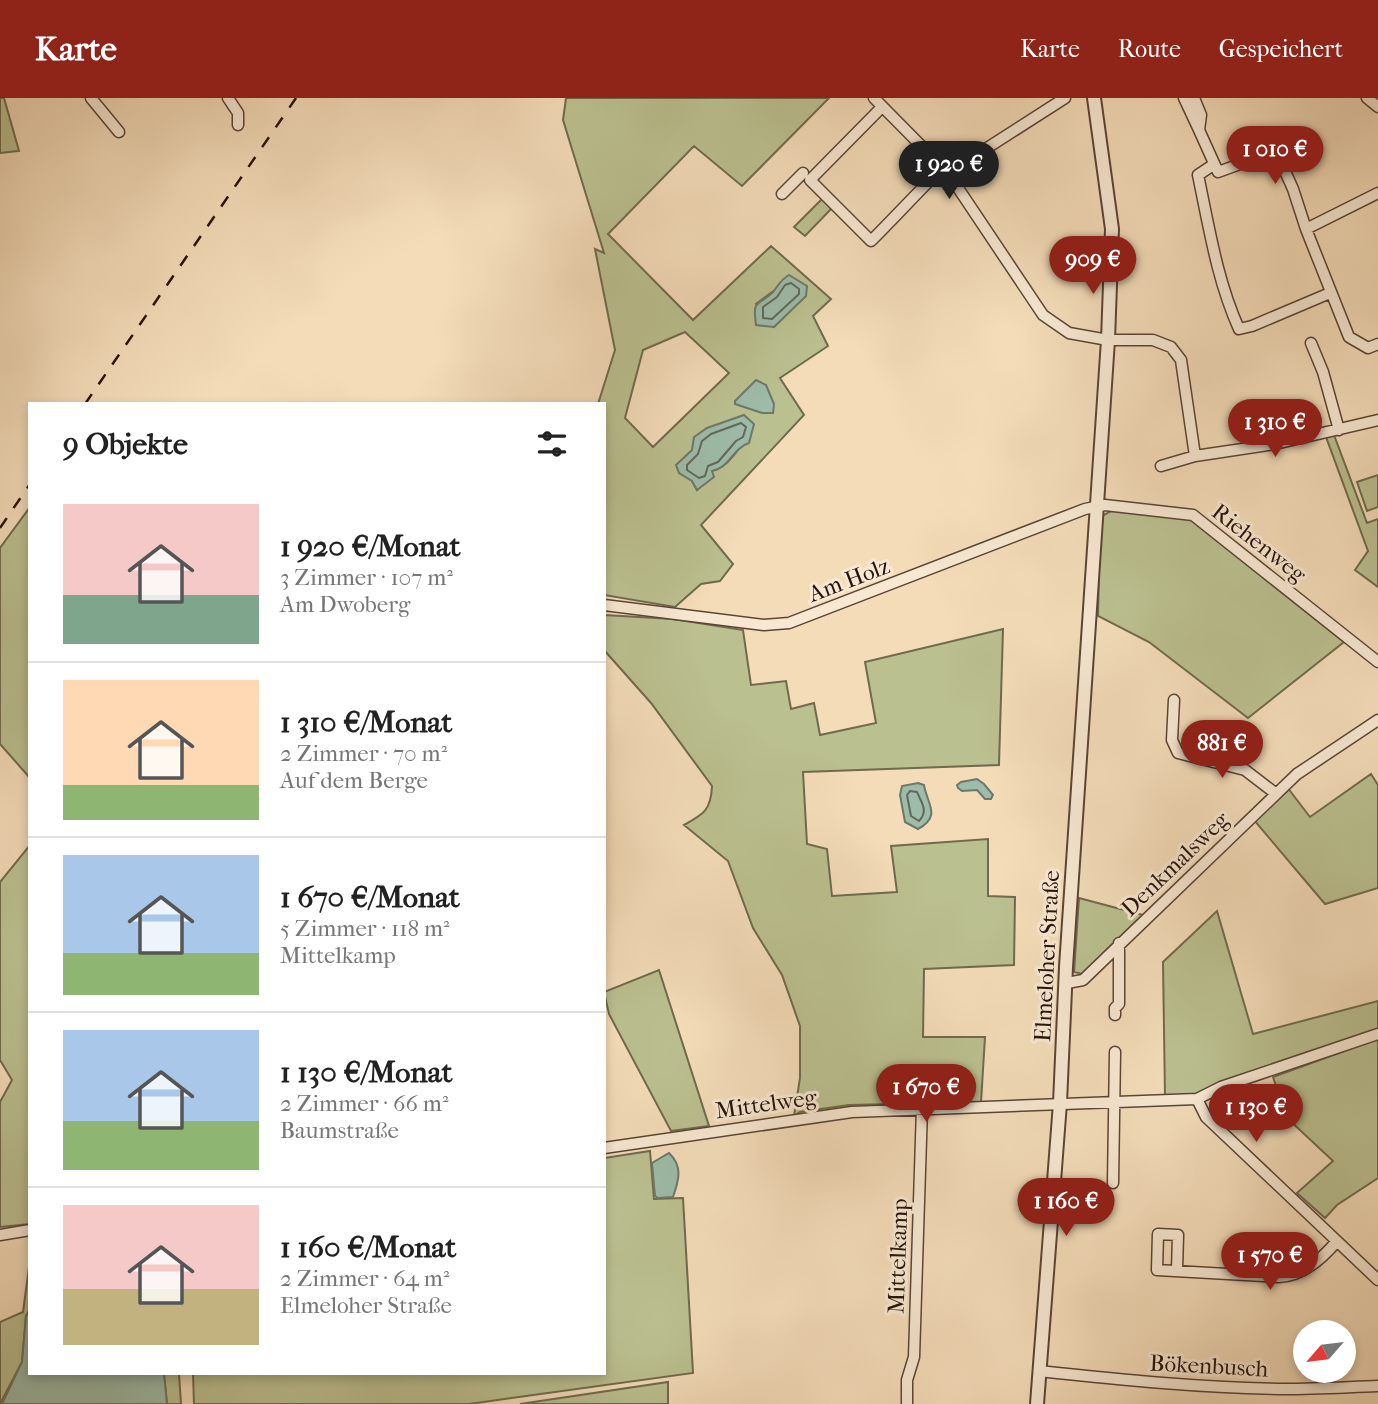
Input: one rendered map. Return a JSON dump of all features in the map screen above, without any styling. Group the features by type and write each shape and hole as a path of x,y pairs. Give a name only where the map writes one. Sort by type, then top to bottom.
{"street":[{"path":"90,98 119,132"},
{"path":"228,98 239,113 238,125"},
{"path":"874,98 945,170 1043,315 1069,333 1108,340 1153,340 1171,347 1181,360 1195,456"},
{"path":"805,175 871,241 904,206 945,170 1065,98"},
{"name":"Elmeloher Straße","path":"1037,1404 1060,1103 1108,340 1112,229 1094,98"},
{"path":"1184,98 1218,172 1276,151 1349,337 1368,348 1378,344"},
{"path":"1194,98 1201,115 1199,130"},
{"path":"1367,98 1378,107"},
{"path":"782,194 883,107"},
{"path":"1213,165 1198,175 1216,264 1239,329 1331,293"},
{"path":"1306,229 1378,194"},
{"path":"1311,343 1323,372 1339,430"},
{"path":"1161,466 1195,456 1275,444 1378,420"},
{"name":"Am Holz","path":"606,605 764,625 789,623 1096,504"},
{"name":"Riehenweg","path":"1096,504 1193,515 1378,662"},
{"path":"1174,700 1172,740 1178,752 1245,770 1275,793"},
{"name":"Denkmalsweg","path":"1067,983 1083,980 1275,793 1307,766 1378,720"},
{"path":"1115,1015 1115,1008 1119,1004 1119,943"},
{"path":"1378,1034 1221,1087 1197,1099 1206,1117 1378,1280"},
{"path":"1114,1183 1115,1052"},
{"name":"Mittelweg","path":"606,1147 852,1112 1197,1099"},
{"name":"Mittelkamp","path":"907,1404 907,1380 914,1357 922,1108"},
{"path":"0,1235 28,1230"},
{"path":"1177,1270 1291,1277 1312,1266 1336,1241"},
{"name":"Bökenbusch","path":"1040,1371 1221,1387 1288,1389 1378,1386"}],"shaded area":[{"path":"0,98 4,98 19,151 0,153"},
{"path":"566,98 829,98 742,186 694,146 608,234 693,320 771,246 831,299 813,316 828,346 780,378 804,415 701,525 733,564 720,581 701,584 675,607 606,595 606,402 599,402 615,350 595,249 604,253 563,120","holes":["772,292 785,316 774,327 756,304","685,332 729,373 653,447 625,418 643,350","754,424 731,459 712,471 697,490 692,481"]},
{"path":"823,198 833,207 805,236 794,227"},
{"path":"1334,435 1367,523 1378,519 1378,587 1355,570 1368,551 1326,437"},
{"path":"1378,475 1378,507 1367,511 1357,482"},
{"path":"28,510 28,776 0,744 0,548"},
{"path":"1111,511 1187,517 1344,642 1248,718 1149,642 1098,616 1100,517"},
{"path":"606,615 673,619 743,630 751,685 786,681 791,709 814,703 820,735 876,723 865,662 1003,629 999,765 803,772 807,844 827,849 832,896 897,892 891,846 988,839 988,896 1015,897 1014,965 924,969 923,1037 985,1037 981,1102 849,1105 800,1112 794,1116 800,1078 800,1026 782,975 753,928 728,861 684,825 697,818 708,806 712,786 651,703 606,652"},
{"path":"1371,774 1378,785 1378,888 1325,904 1254,820 1287,787 1310,817"},
{"path":"28,847 28,1224 0,1227 0,1102 12,1080 0,1060 0,882"},
{"path":"1079,898 1143,915 1082,974 1074,972"},
{"path":"1217,911 1253,1034 1378,1001 1378,1031 1193,1095 1165,1097 1163,962"},
{"path":"659,970 709,1126 671,1131 609,1014 606,991"},
{"path":"1378,1039 1378,1178 1337,1205 1325,1218 1297,1193 1333,1161 1287,1118 1273,1077"},
{"path":"650,1151 654,1199 683,1198 693,1373 469,1404 194,1404 193,1375 606,1375 606,1158"},
{"path":"28,1275 28,1312 22,1362 0,1404 0,1322 23,1312"},
{"path":"164,1375 179,1375 181,1404 167,1404"},
{"path":"668,1382 668,1404 520,1404"}],"water":[{"path":"789,275 807,286 806,296 774,327 756,325 757,304"},
{"path":"756,380 766,385 774,404 773,413 762,413 735,404"},
{"path":"744,415 754,424 749,443 739,449 723,466 712,471 714,477 697,490 692,481 679,473 676,465 692,450 694,437 707,428"},
{"path":"977,779 993,795 991,799 985,799 977,790 962,791 958,788 957,785 961,782"},
{"path":"918,783 924,785 931,814 918,829 905,822 900,795 902,786"},
{"path":"669,1153 678,1168 677,1185 673,1197 658,1198 655,1196 652,1163"},
{"path":"28,1312 28,1375 164,1375 167,1404 2,1404 22,1362"}],"railway":[{"path":"86,402 296,98"},
{"path":"0,528 28,487"}]}
